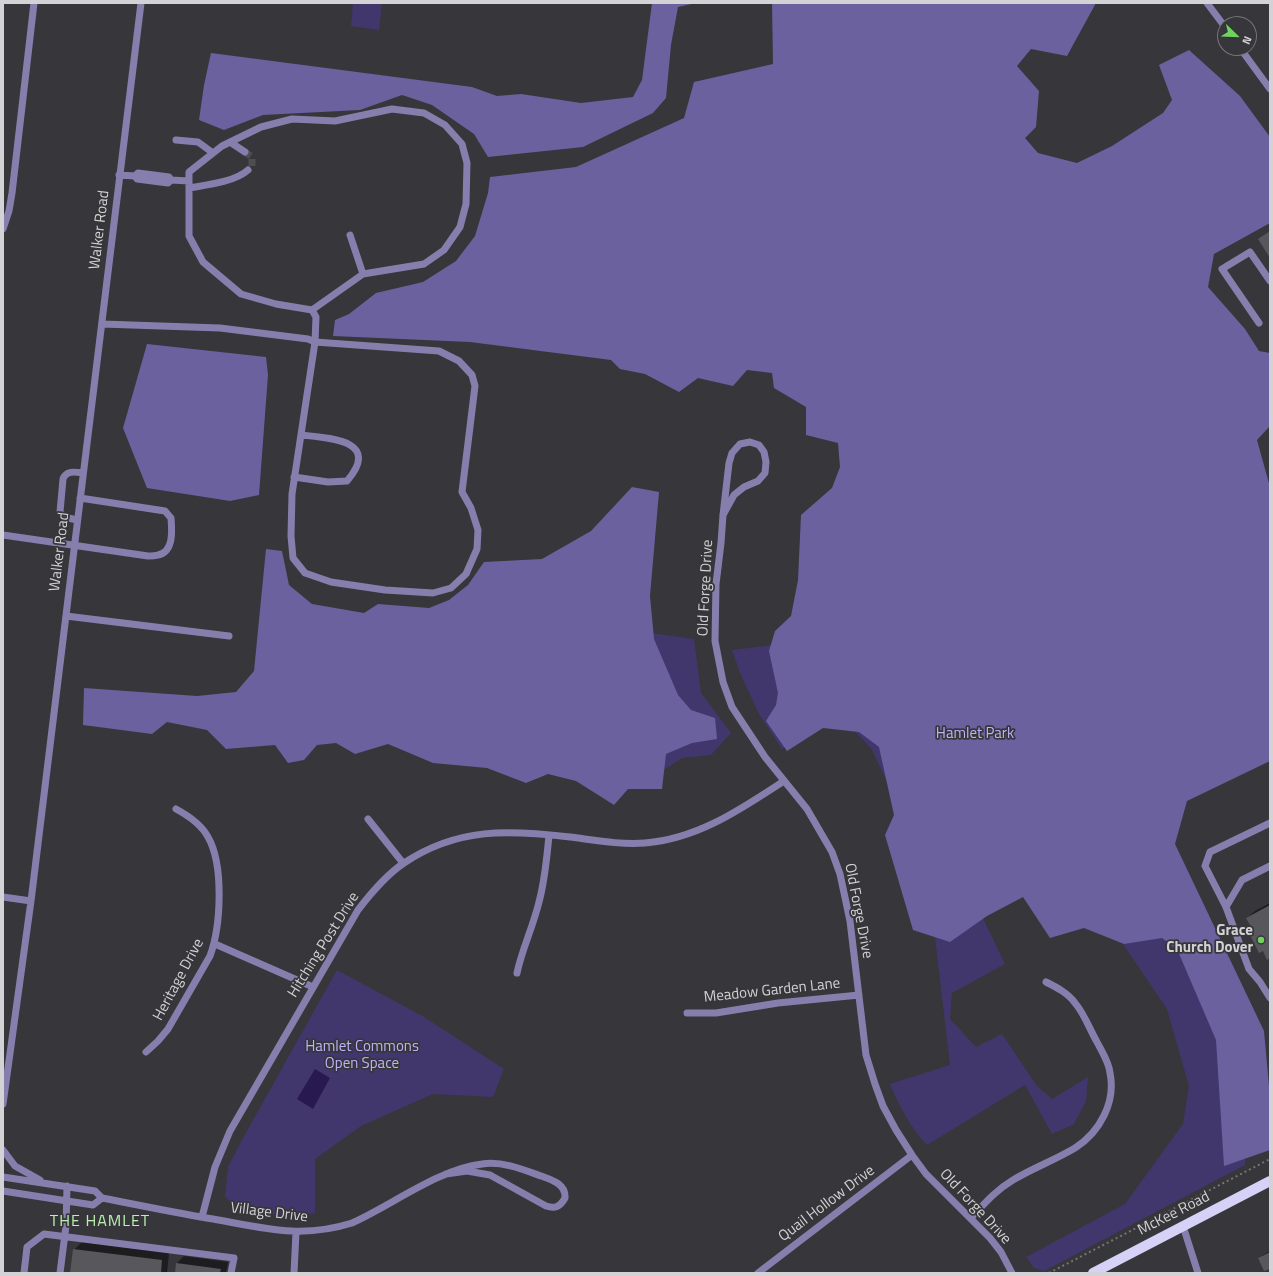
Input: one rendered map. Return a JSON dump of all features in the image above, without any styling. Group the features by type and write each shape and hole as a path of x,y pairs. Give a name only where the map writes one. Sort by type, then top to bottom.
{"main road":[{"name":"McKee Road","path":"1093,1273 1270,1181"}],"street":[{"path":"3,229 9,211 12,193 34,3"},
{"name":"Walker Road","path":"3,1104 31,900 141,3"},
{"path":"1207,3 1217,16"},
{"path":"1246,56 1270,89"},
{"path":"392,109 424,112 445,125 462,144 467,163 466,204 460,227 444,250 424,264 362,274 312,310 276,304 241,294 203,262 189,236 188,172 213,153 222,146 261,127 292,119 335,121 392,109"},
{"path":"176,140 198,142 213,153"},
{"path":"230,142 245,152"},
{"path":"120,175 136,176 137,179 168,183 171,180 189,185 233,179 244,174 248,170"},
{"path":"350,235 362,274"},
{"path":"1258,323 1222,269 1250,252 1270,281"},
{"path":"102,324 220,328 308,339 315,342 439,351 459,361 472,376 475,386 462,492 472,508 478,530 477,548 466,574 451,588 433,594 385,590 331,582 305,573 293,558 291,536 292,494 315,342 316,317 312,310"},
{"path":"294,477 328,482 347,481 356,470 358,457 354,447 339,440 300,435"},
{"name":"Old Forge Drive","path":"723,515 734,495 744,487 758,481 764,473 766,462 764,452 759,445 750,442 740,444 732,453 723,515 716,584 715,641 723,682 732,706 764,757 807,809 832,852 840,874 850,921 866,1055 883,1106 896,1130 926,1174 990,1238 1001,1252 1012,1273"},
{"path":"77,520 64,517 60,512 61,493 64,475 73,472 83,473"},
{"path":"3,535 148,556 159,555 166,550 172,537 171,518 165,511 80,498"},
{"path":"66,616 229,636"},
{"name":"Hitching Post Drive","path":"202,1217 215,1167 230,1131 358,910 373,891 403,863 423,852 463,836 478,834 508,832 627,843 645,843 679,837 708,827 784,781"},
{"name":"Heritage Drive","path":"146,1052 158,1042 168,1029 210,956 215,944 218,920 219,900 217,863 213,849 208,837 200,826 189,816 176,809"},
{"path":"368,819 403,863"},
{"path":"1270,823 1210,852 1205,866 1226,907 1249,969 1260,982 1270,998"},
{"path":"517,974 520,958 539,903 544,883 549,835"},
{"path":"1226,907 1242,880 1270,866"},
{"path":"3,898 31,900"},
{"path":"215,944 313,987"},
{"path":"971,1218 999,1189 1014,1179 1075,1148 1088,1139 1097,1129 1110,1101 1112,1088 1110,1072 1105,1056 1075,1003 1056,987 1046,982"},
{"name":"Meadow Garden Lane","path":"687,1012 716,1013 778,1003 859,995"},
{"path":"3,1150 15,1166 46,1183"},
{"name":"Quail Hollow Drive","path":"758,1273 912,1155"},
{"name":"Village Drive","path":"3,1177 94,1191 102,1198 271,1230 296,1232 329,1229 352,1223 446,1174 482,1164 514,1166 558,1183 565,1190 565,1198 560,1205 553,1208 546,1206 490,1175 467,1171 446,1174"},
{"path":"60,1273 65,1236 67,1186"},
{"name":"Village Drive","path":"3,1190 93,1205 102,1198"},
{"path":"1183,1226 1198,1273"},
{"path":"294,1273 296,1232"},
{"path":"24,1273 27,1247 44,1234 234,1258 232,1273"}],"path":[{"path":"1049,1273 1270,1159"}],"green space":[{"path":"353,3 382,3 379,30 351,26"},
{"path":"652,3 696,3 678,7 671,45 666,98 653,113 583,147 488,157 474,134 432,105 402,95 360,110 263,115 224,130 199,120 204,85 211,53 472,87 497,96 521,94 581,103 633,97 642,80"},
{"name":"Hamlet Park","path":"772,3 1096,3 1067,56 1031,49 1017,66 1039,91 1036,127 1025,138 1038,153 1077,163 1112,146 1163,113 1172,100 1159,65 1189,50 1240,96 1270,137 1270,223 1214,254 1208,287 1245,329 1259,351 1270,353 1270,426 1257,440 1270,487 1270,761 1187,801 1175,844 1264,1031 1270,1097 1270,1150 1224,1166 1216,1040 1177,949 1162,938 1124,944 1084,928 1050,938 1023,897 987,916 950,942 913,930 885,835 894,815 879,747 859,732 823,728 787,751 766,721 776,705 778,693 769,651 775,631 791,616 798,580 801,515 832,488 840,467 838,443 806,435 806,407 774,388 772,373 747,370 733,386 698,378 679,392 645,374 620,369 611,360 470,342 333,336 335,320 349,314 376,293 423,282 456,261 475,236 488,193 490,177 576,167 684,118 694,82 773,64"},
{"path":"147,344 266,357 268,375 259,495 230,501 147,488 123,428"},
{"path":"632,487 659,492 650,596 654,639 678,695 691,710 715,718 717,739 692,743 666,754 662,789 628,789 614,805 576,781 548,774 526,783 487,768 433,763 388,744 355,754 336,743 317,745 304,760 288,763 275,745 226,749 207,730 167,722 152,734 83,725 84,688 197,696 236,692 254,671 266,549 282,551 289,585 312,604 364,613 378,604 429,608 449,600 468,585 484,562 542,559 591,531"},
{"path":"614,628 694,639 701,693 731,733 711,755 682,758 651,778"},
{"path":"799,642 1193,922 1246,1096 1245,1165 1044,1271 1034,1268 1026,1257 1125,1204 1183,1124 1189,1086 1167,1009 1111,926 1020,882 981,914 1005,964 952,993 950,1019 976,1047 1002,1034 1037,1086 1052,1099 1088,1077 1086,1101 1074,1124 1052,1134 1025,1085 927,1145 921,1138 906,1116 890,1084 950,1065 932,911 905,819 871,748 837,713 782,749 759,714 740,673 732,650"},
{"name":"Hamlet Commons Open Space","path":"337,970 424,1017 504,1069 493,1097 433,1094 361,1126 315,1159 315,1213 285,1217 232,1204 225,1196 228,1167"}],"shaded area":[{"path":"315,1069 330,1078 313,1109 297,1099"}],"building":[{"path":"1270,231 1270,258 1258,239"},
{"name":"Grace Church Dover","path":"1270,905 1270,958 1267,960 1263,951 1259,953 1247,929 1251,927 1246,918"},
{"path":"73,1249 162,1260 161,1273 70,1273"},
{"path":"1270,1252 1270,1269 1264,1271 1258,1258"},
{"path":"176,1263 221,1269 220,1273 175,1273"}],"tunnel":[{"path":"245,152 252,157 252,166 248,170"}],"place":[{"name":"Grace Church Dover","path":"1261,940"}],"district":[{"name":"THE HAMLET","path":"100,1222"}]}
